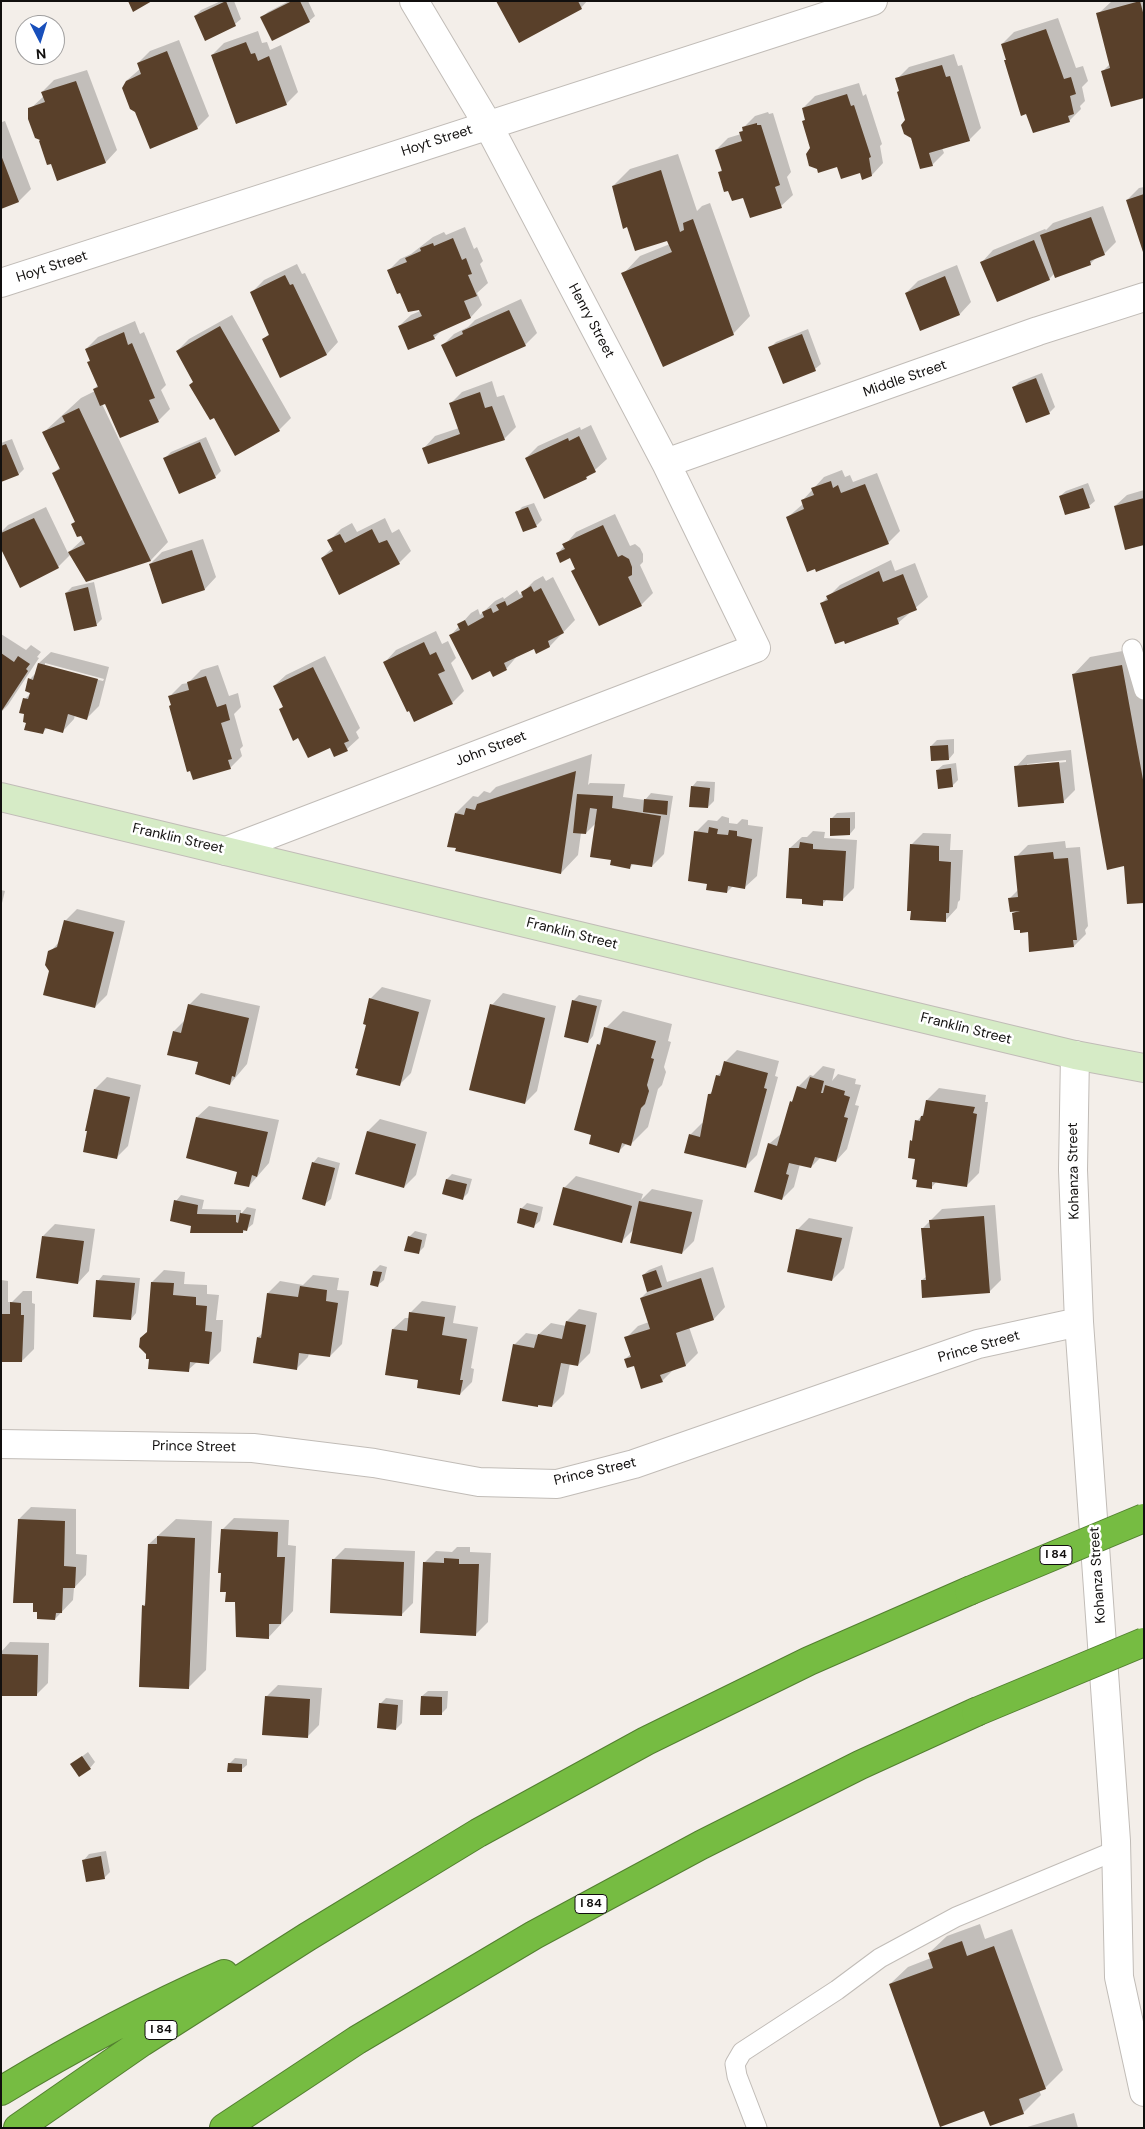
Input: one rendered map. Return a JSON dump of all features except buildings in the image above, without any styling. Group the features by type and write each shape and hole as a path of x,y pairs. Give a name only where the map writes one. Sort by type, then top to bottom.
{"highway":[{"name":"I 84","path":"18,2128 142,2042 307,1937 478,1833 646,1741 809,1661 969,1591 1144,1518"},
{"name":"I 84","path":"224,2128 357,2040 534,1935 701,1845 860,1765 976,1712 1144,1642"},
{"path":"1,2091 67,2051 159,2003 307,1937"}],"main road":[{"name":"Franklin Street","path":"1,797 1075,1055 1144,1068"}],"street":[{"name":"Henry Street","path":"414,1 488,125 666,463 756,648"},
{"name":"Hoyt Street","path":"1,283 873,1"},
{"name":"Middle Street","path":"666,463 1038,331 1144,296"},
{"name":"John Street","path":"226,851 756,648"},
{"name":"Kohanza Street","path":"1075,1055 1073,1170 1079,1322 1117,1850 1119,1977 1144,2092"},
{"name":"Prince Street","path":"1,1444 253,1448 374,1463 479,1482 557,1484 634,1464 978,1344 1079,1322"}],"lane":[{"path":"1132,649 1144,690"},
{"path":"757,2128 734,2064 742,2052 837,1990 880,1958 948,1921 1117,1850"}]}
